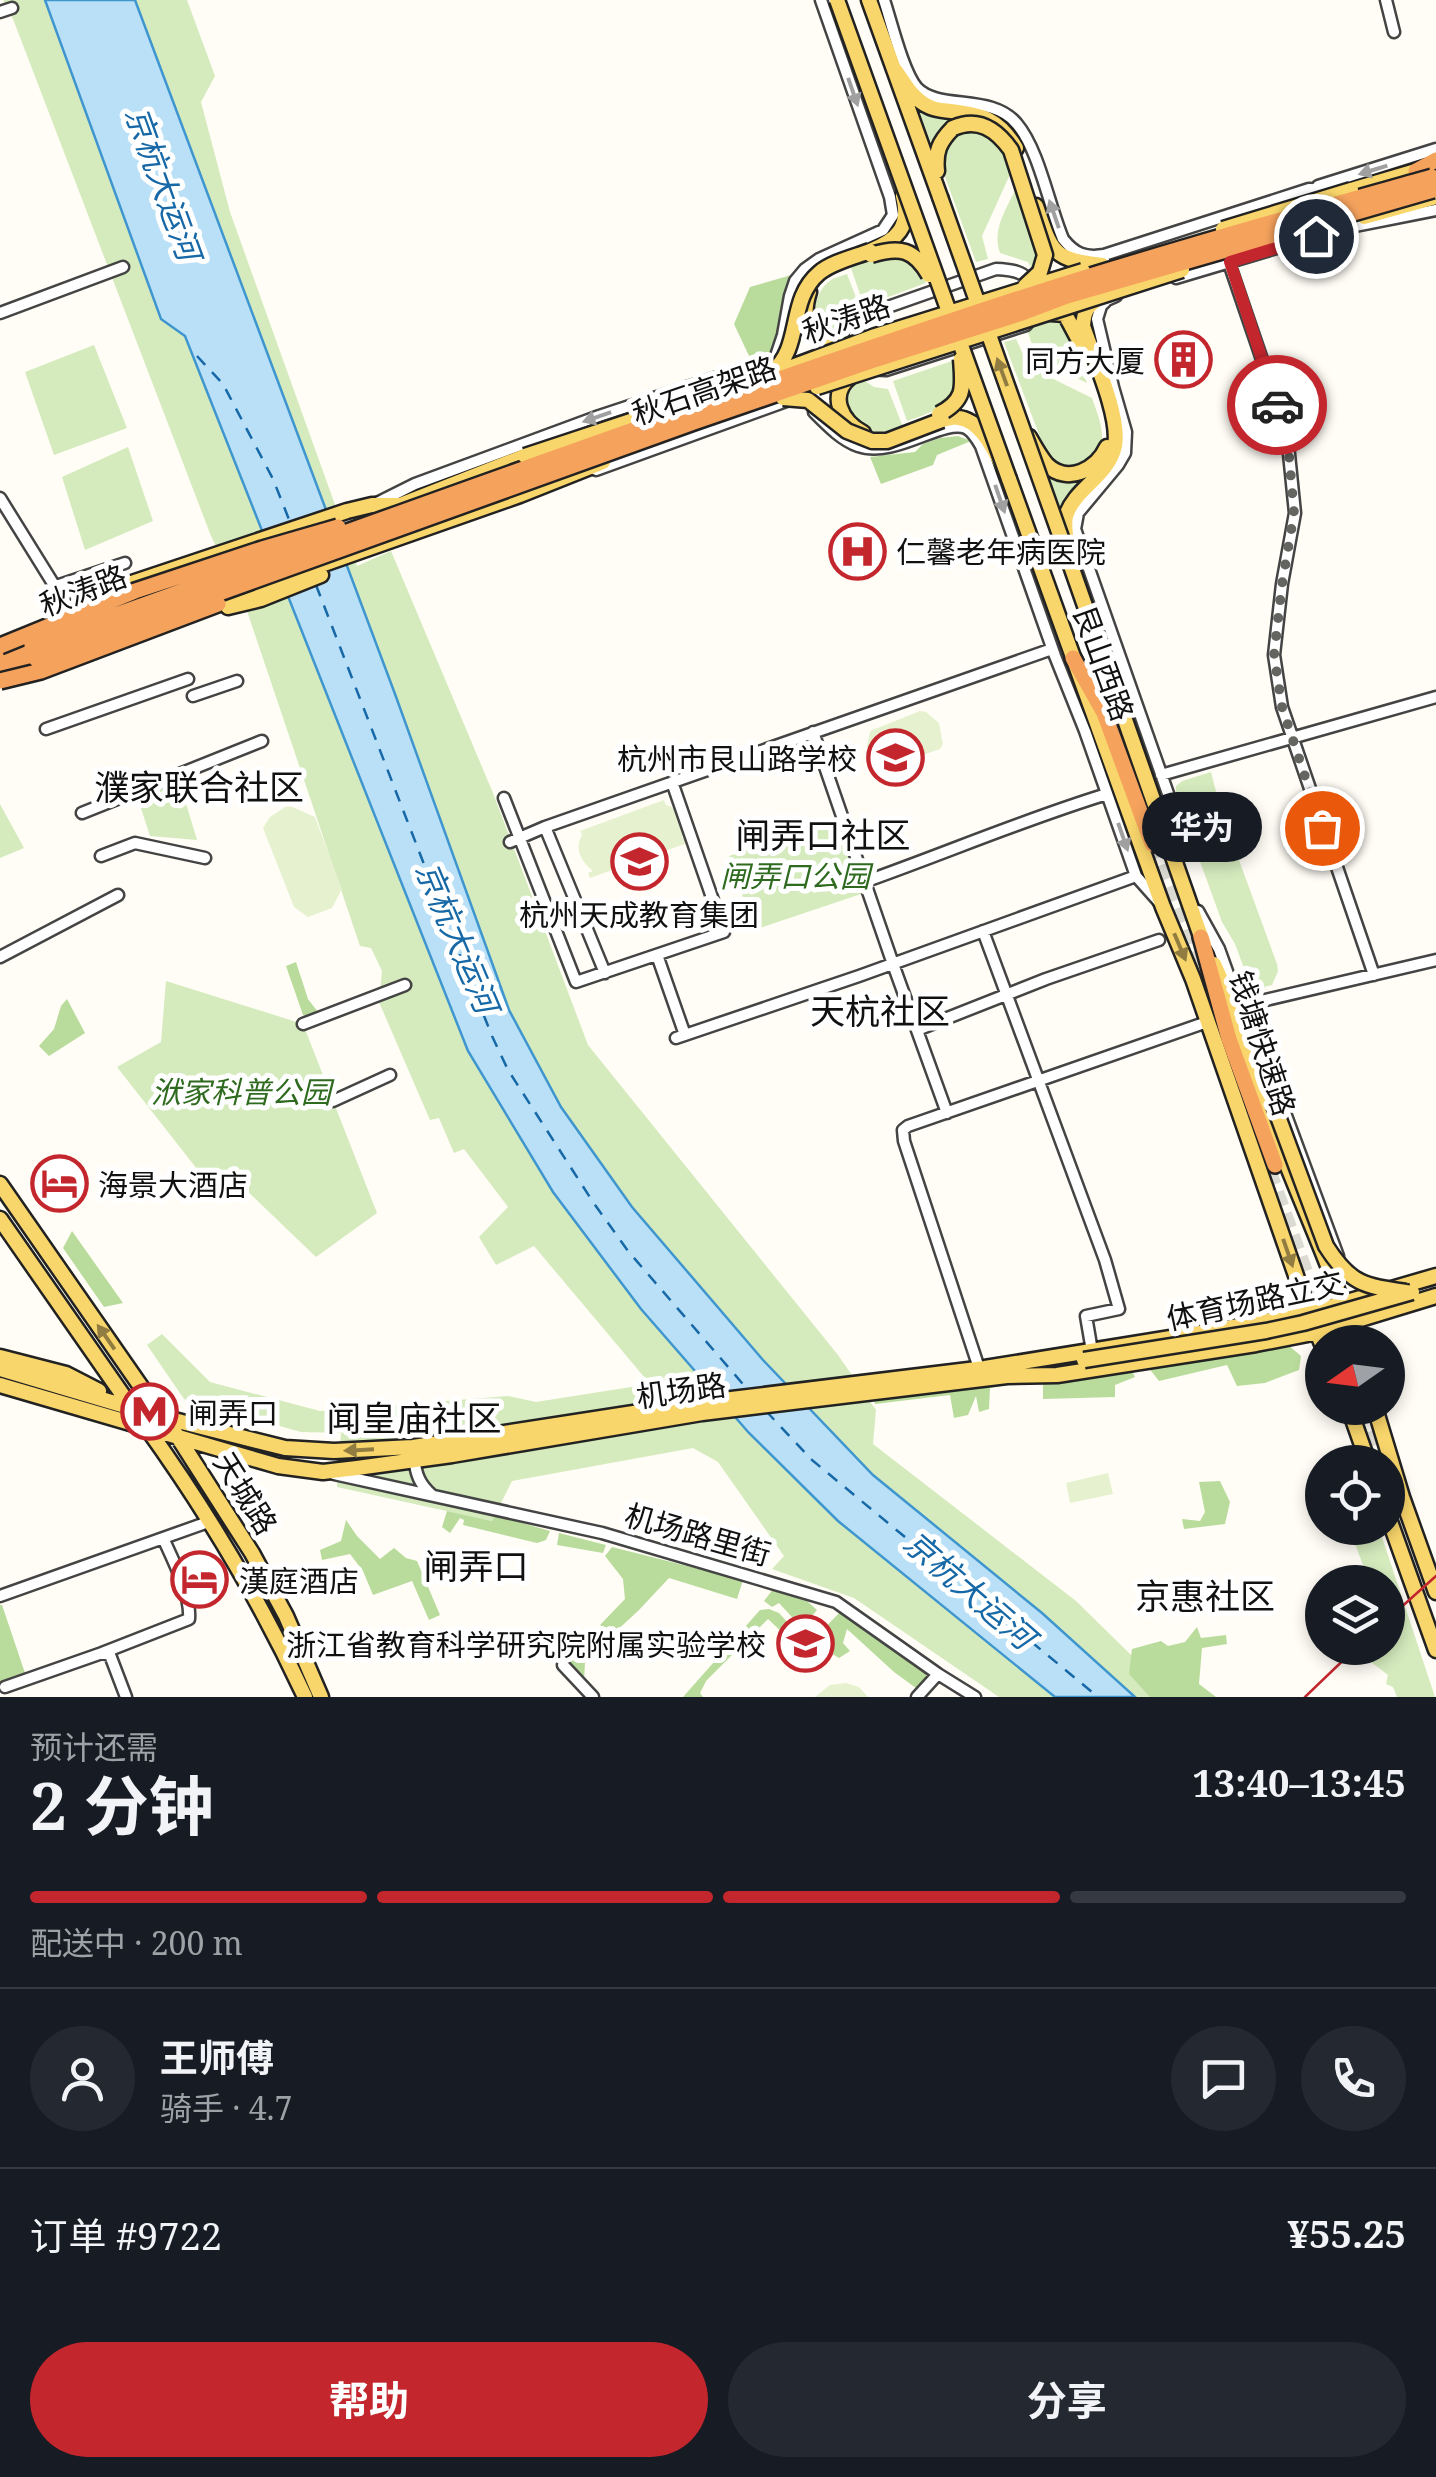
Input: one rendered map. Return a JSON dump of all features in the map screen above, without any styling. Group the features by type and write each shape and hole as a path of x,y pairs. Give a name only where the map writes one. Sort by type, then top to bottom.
{"highway":[{"path":"1416,171 1436,162"},
{"name":"秋石高架路","path":"0,657 575,449 997,306 1436,176"},
{"name":"秋石高架路","path":"0,677 577,464 877,359 1067,296 1436,196"},
{"path":"0,648 135,591 352,524"},
{"path":"0,677 41,671 277,582"},
{"path":"1073,658 1104,713 1152,844"},
{"name":"钱塘快速路","path":"1201,937 1229,1039 1275,1165"}],"main road":[{"name":"艮山西路","path":"837,0 1163,906 1193,979 1314,1325"},
{"name":"艮山西路","path":"870,0 1201,937 1350,1324"},
{"path":"896,71 926,106 973,114 996,123 1016,146 1053,250 1076,262 1104,265"},
{"path":"940,197 935,157 953,128 982,124 1002,138 1011,150 1042,241 1040,272 1029,290"},
{"path":"768,376 783,364 798,304 816,276 827,267 887,244 904,223 907,211 888,142"},
{"name":"秋涛路","path":"0,648 233,568 352,524 368,510 402,504 525,456 1104,265 1416,171"},
{"name":"秋涛路","path":"379,546 621,455 850,377 1314,230 1436,196"},
{"path":"850,349 813,333 805,314 808,293 828,272 883,252 905,251 921,261 944,299"},
{"path":"1070,563 1065,518 1081,493 1107,466 1116,442 1112,410 1083,326 1087,307 1111,294"},
{"path":"1020,423 1047,464 1060,473 1076,474 1092,468 1107,446 1104,413 1080,341 1065,314 1045,314"},
{"path":"850,377 841,384 839,396 848,423 860,432 885,434 955,406 962,383 960,339"},
{"path":"788,398 808,400 847,431 872,441 887,441 942,420 968,420 984,436 1009,479"},
{"path":"59,628 79,608 108,590 368,510"},
{"path":"243,598 379,546"},
{"path":"243,598 262,599 357,560 379,546"},
{"name":"秋涛路","path":"0,677 161,620 243,598"},
{"path":"1250,1060 1273,1103 1326,1246 1338,1264 1368,1286 1412,1292"},
{"name":"天城路","path":"0,1184 179,1438 252,1554 286,1616 321,1697"},
{"name":"天城路","path":"0,1218 211,1521 251,1589 304,1697"},
{"path":"1088,1355 1309,1313 1436,1276"},
{"name":"体育场路立交","path":"982,1368 1266,1331 1436,1284"},
{"name":"机场路","path":"1350,1324 1436,1296"},
{"name":"机场路","path":"0,1385 278,1466 323,1472 414,1453 700,1408 1007,1376 1057,1375 1305,1339"},
{"name":"体育场路立交","path":"1007,1376 1088,1355"},
{"name":"机场路","path":"0,1357 66,1374 131,1407"},
{"name":"机场路","path":"830,1393 982,1368"},
{"name":"机场路","path":"0,1369 284,1448 414,1453"},
{"name":"机场路","path":"0,1395 28,1394"},
{"path":"1380,1425 1436,1592"},
{"path":"1398,1545 1436,1650"}],"street":[{"path":"821,0 890,197 892,215 884,230 819,259 795,281 776,356 788,398 859,446 898,446 963,426 974,434 1136,876 1163,906"},
{"path":"884,0 908,73 918,89 933,97 1003,110 1018,125 1029,144 1064,239 1071,249 1104,265 1111,294"},
{"path":"1386,0 1394,32"},
{"path":"1104,265 1309,189 1436,149"},
{"path":"1309,189 1352,190"},
{"path":"1165,832 1172,805 1075,529 1078,512 1125,453 1126,432 1096,319 1101,306 1111,294 1340,229 1436,210"},
{"path":"1230,262 1288,444 1294,513 1274,655 1282,707 1374,975"},
{"path":"0,313 123,266"},
{"path":"996,269 1018,269 1027,276 1036,312 1026,325 886,370 865,369 850,349 858,322 866,314 996,269"},
{"path":"368,510 415,484 776,356 808,364 850,349"},
{"path":"788,398 808,368 850,349"},
{"path":"490,457 525,456"},
{"path":"0,498 72,614"},
{"path":"56,586 125,563"},
{"path":"514,840 1052,648"},
{"path":"46,729 188,679"},
{"path":"194,696 237,682"},
{"path":"1160,775 1436,697"},
{"path":"813,732 948,1113"},
{"path":"82,813 262,741"},
{"path":"504,798 514,840 576,982 724,932 672,782"},
{"path":"864,882 1108,794"},
{"path":"545,827 604,973"},
{"path":"101,856 136,843 205,858"},
{"path":"656,955 680,1036 1136,876"},
{"name":"艮山西路","path":"1186,892 1219,949 1256,1052 1281,1102 1350,1283 1343,1304"},
{"path":"0,958 118,895"},
{"path":"984,931 1105,1260 1119,1309 1086,1316 1088,1355"},
{"path":"917,1030 1159,940"},
{"path":"1240,1006 1436,960"},
{"path":"303,1024 405,985"},
{"path":"982,1368 904,1140 904,1130 1208,1022"},
{"path":"333,1101 390,1075"},
{"path":"414,1453 416,1473 422,1486 433,1495"},
{"name":"机场路里街","path":"323,1472 602,1533 836,1602 976,1697"},
{"path":"0,1596 211,1521"},
{"path":"5,1687 190,1619 176,1568 162,1538"},
{"path":"102,1653 110,1656 126,1697"},
{"path":"562,1665 593,1697"},
{"path":"917,1697 938,1674"}],"green space":[{"path":"3,0 187,0 215,76 201,102 230,212 357,566 391,551 493,793 588,1045 838,1355 876,1410 873,1444 1076,1601 1174,1697 999,1697 854,1598 772,1569 784,1556 718,1462 693,1448 512,1481 492,1521 337,1487 341,1433 301,1432 184,1399 147,1345 162,1334 210,1382 320,1411 508,1396 536,1402 650,1384 534,1246 496,1265 479,1237 508,1207 464,1149 454,1153 439,1118 430,1120 379,1002 382,971 371,948 360,946 246,608 211,536"},
{"path":"923,109 952,117 953,122 935,144 931,143 919,112"},
{"path":"971,129 998,143 1012,170 982,236 988,259 976,262 940,163 949,141"},
{"path":"1018,185 1037,239 1033,271 1028,262 1000,253 998,244 1002,218"},
{"path":"877,255 907,259 926,283 864,306 850,265"},
{"path":"795,274 773,351 750,358 734,324 750,287"},
{"path":"847,274 862,313 843,342 822,334 814,313 825,285"},
{"path":"1053,316 1071,337 1087,383 1035,355 1028,332 1033,323"},
{"path":"1016,339 1029,367 1092,398 1102,434 1093,461 1071,466 1048,458 1004,342"},
{"path":"94,345 127,428 54,455 25,372"},
{"path":"955,360 953,394 939,407 907,421 893,381"},
{"path":"857,376 874,387 888,389 903,427 879,433 865,429 853,419 844,395"},
{"path":"958,436 971,441 937,455 933,465 881,484 870,457 915,452 923,444"},
{"path":"128,447 153,521 85,550 62,477"},
{"path":"1052,473 1076,480 1085,478 1085,483 1060,510 1049,478"},
{"path":"920,711 939,723 943,744 940,749 882,769 867,747 870,731"},
{"path":"1211,772 1221,811 1277,964 1272,985 1260,988 1248,979 1222,922 1176,795 1176,786 1182,781"},
{"path":"179,780 197,840 150,836 137,796"},
{"path":"664,800 679,813 682,838 688,837 690,842 590,878 588,873 593,871 579,850 580,831"},
{"path":"0,804 24,848 0,858"},
{"path":"288,805 315,817 342,889 332,908 308,917 294,907 263,828 270,817"},
{"name":"闸弄口公园","path":"836,820 861,894 754,930 729,856"},
{"path":"296,962 308,999 318,1012 307,1017 286,966"},
{"name":"洑家科普公园","path":"166,981 303,1024 377,1213 316,1257 242,1186 215,1192 117,1067 161,1042"},
{"path":"67,999 85,1033 49,1056 39,1046 54,1029"},
{"path":"72,1231 123,1303 104,1307 63,1248"},
{"path":"1287,1344 1301,1356 1299,1370 1265,1383 1237,1386 1227,1365 1159,1381 1148,1367"},
{"path":"1132,1371 1135,1377 1115,1385 1115,1397 1043,1399 1043,1384"},
{"path":"1009,1380 1013,1384 990,1388 989,1409 979,1412 976,1396 968,1415 954,1418 950,1395 875,1404 873,1397"},
{"path":"1108,1473 1113,1494 1070,1503 1066,1483"},
{"path":"1220,1481 1230,1502 1225,1524 1184,1529 1182,1519 1200,1521 1205,1512 1199,1482"},
{"path":"447,1511 492,1521 495,1515 550,1531 546,1540 537,1543 463,1525 460,1518 450,1533 442,1527"},
{"path":"346,1520 380,1559 394,1548 417,1561 440,1615 429,1620 412,1581 373,1595 363,1571 350,1554 322,1560 320,1550 341,1541"},
{"path":"559,1533 606,1545 603,1553 557,1545"},
{"path":"1355,1545 1385,1545 1391,1565 1363,1565"},
{"path":"612,1547 743,1580 737,1599 669,1578 613,1634 600,1625 625,1599 623,1579 605,1556"},
{"path":"774,1588 807,1601 817,1610 802,1628 779,1603 772,1607 764,1601"},
{"path":"0,1605 25,1673 0,1689"},
{"path":"1405,1606 1435,1697 1397,1697 1393,1687 1386,1684 1388,1675 1375,1665 1405,1665"},
{"path":"760,1610 779,1613 799,1635 782,1655 777,1650 787,1637 768,1619 706,1681 700,1693 703,1697 683,1697"},
{"path":"841,1611 930,1677 920,1691 847,1629 843,1643 850,1651 839,1658 826,1650 817,1636"},
{"path":"1197,1627 1201,1638 1226,1635 1227,1644 1202,1648 1199,1684 1216,1697 1150,1697 1129,1674 1132,1649 1161,1641 1168,1646 1185,1642"},
{"path":"599,1634 607,1641 585,1663 584,1681 560,1656 563,1651 572,1657"},
{"path":"846,1683 859,1687 868,1697 815,1697 830,1685"}],"water":[{"name":"京杭大运河","path":"45,0 135,0 509,1010 561,1107 632,1207 763,1360 873,1475 1042,1613 1135,1697 1055,1697 838,1521 749,1433 641,1309 553,1192 468,1051 185,336 161,319"}],"ferry route":[{"path":"197,356 223,384 273,479 290,522"},
{"path":"316,585 508,1070 628,1251 748,1390"},
{"path":"766,1411 812,1460 1098,1697"}],"tunnel":[{"path":"1152,844 1225,1047"},
{"path":"1261,1149 1325,1325"},
{"path":"1318,1276 1337,1325"},
{"path":"1373,1425 1380,1445"}],"railway":[{"path":"1405,1604 1436,1576"},
{"path":"1305,1697 1338,1665"}],"way so far":[{"path":"1277,405 1288,444 1294,513 1274,655 1282,707 1322,828"}],"place":[{"name":"同方大厦","path":"1184,360"},
{"name":"仁馨老年病医院","path":"857,551"},
{"name":"杭州市艮山路学校","path":"896,758"},
{"name":"华为","path":"1322,828"},
{"name":"杭州天成教育集团","path":"639,861"},
{"name":"海景大酒店","path":"59,1184"},
{"name":"闸弄口","path":"149,1412"},
{"name":"漢庭酒店","path":"200,1580"},
{"name":"浙江省教育科学研究院附属实验学校","path":"805,1644"}],"district":[{"name":"濮家联合社区","path":"199,786"},
{"name":"闸弄口社区","path":"823,834"},
{"name":"天杭社区","path":"880,1010"},
{"name":"闻皇庙社区","path":"414,1417"},
{"name":"闸弄口","path":"476,1565"},
{"name":"京惠社区","path":"1205,1595"}],"route":[{"path":"1277,405 1230,262 1316,236"}]}
